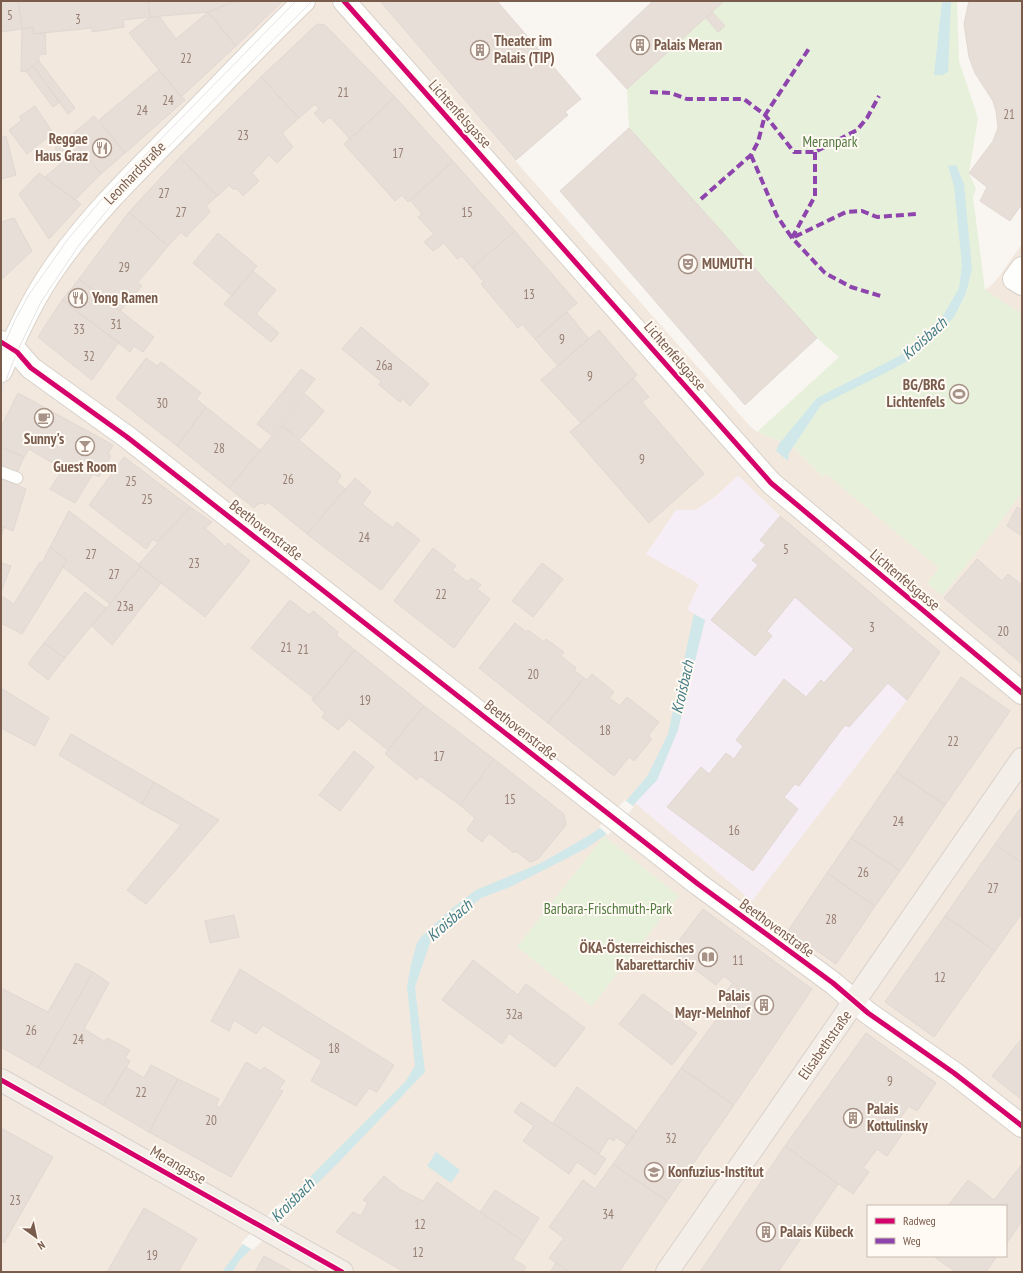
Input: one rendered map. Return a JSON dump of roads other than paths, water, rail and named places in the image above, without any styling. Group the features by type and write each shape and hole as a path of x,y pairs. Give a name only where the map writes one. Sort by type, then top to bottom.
{"main road":[{"name":"Elisabethstraße","path":"667,1272 1022,759"},
{"name":"Merangasse","path":"1,1080 256,1222 342,1272"}],"street":[{"name":"Leonhardstraße","path":"1,371 6,345 35,298 56,265 109,200 304,1"},
{"name":"Lichtenfelsgasse","path":"344,1 771,483 1022,692"},
{"path":"1022,268 1014,279 1022,284"},
{"name":"Beethovenstraße","path":"6,345 17,352 30,368 127,437 698,884 832,982 855,1002 954,1073 1022,1126"}],"lane":[{"path":"1,472 17,478"}],"water":[{"path":"942,1 951,1 948,72 942,75 934,75"},
{"name":"Kroisbach","path":"956,165 964,184 972,269 966,293 954,317 915,357 821,405 789,453 788,461 776,451 779,444 817,398 905,353 944,314 959,288 962,265 954,186 948,166"},
{"name":"Kroisbach","path":"694,614 705,620 678,730 657,780 604,836 585,849 510,887 481,898 431,940 415,987 425,1072 338,1163 240,1260 232,1272 222,1272 243,1244 406,1081 415,1066 407,986 417,943 421,937 450,910 476,890 541,863 600,828 648,775 668,734"},
{"path":"436,1152 460,1170 451,1183 427,1166"}],"tram line":[{"path":"1,352 15,320 28,296 68,239 102,199 296,1"},
{"path":"1,393 17,352 41,302 79,245 114,202 312,1"}],"place":[{"name":"Palais Meran","path":"640,45"},
{"name":"Theater im Palais (TIP)","path":"480,50"},
{"name":"Reggae Haus Graz","path":"102,148"},
{"name":"MUMUTH","path":"688,264"},
{"name":"Yong Ramen","path":"78,298"},
{"name":"BG/BRG Lichtenfels","path":"959,394"},
{"name":"Sunny's","path":"44,418"},
{"name":"Guest Room","path":"85,446"},
{"name":"ÖKA-Österreichisches Kabarettarchiv","path":"708,957"},
{"name":"Palais Mayr-Melnhof","path":"764,1005"},
{"name":"Palais Kottulinsky","path":"853,1118"},
{"name":"Konfuzius-Institut","path":"654,1172"},
{"name":"Palais Kübeck","path":"766,1232"}],"park label":[{"name":"Meranpark","path":"830,142"},
{"name":"Barbara-Frischmuth-Park","path":"608,909"}]}
